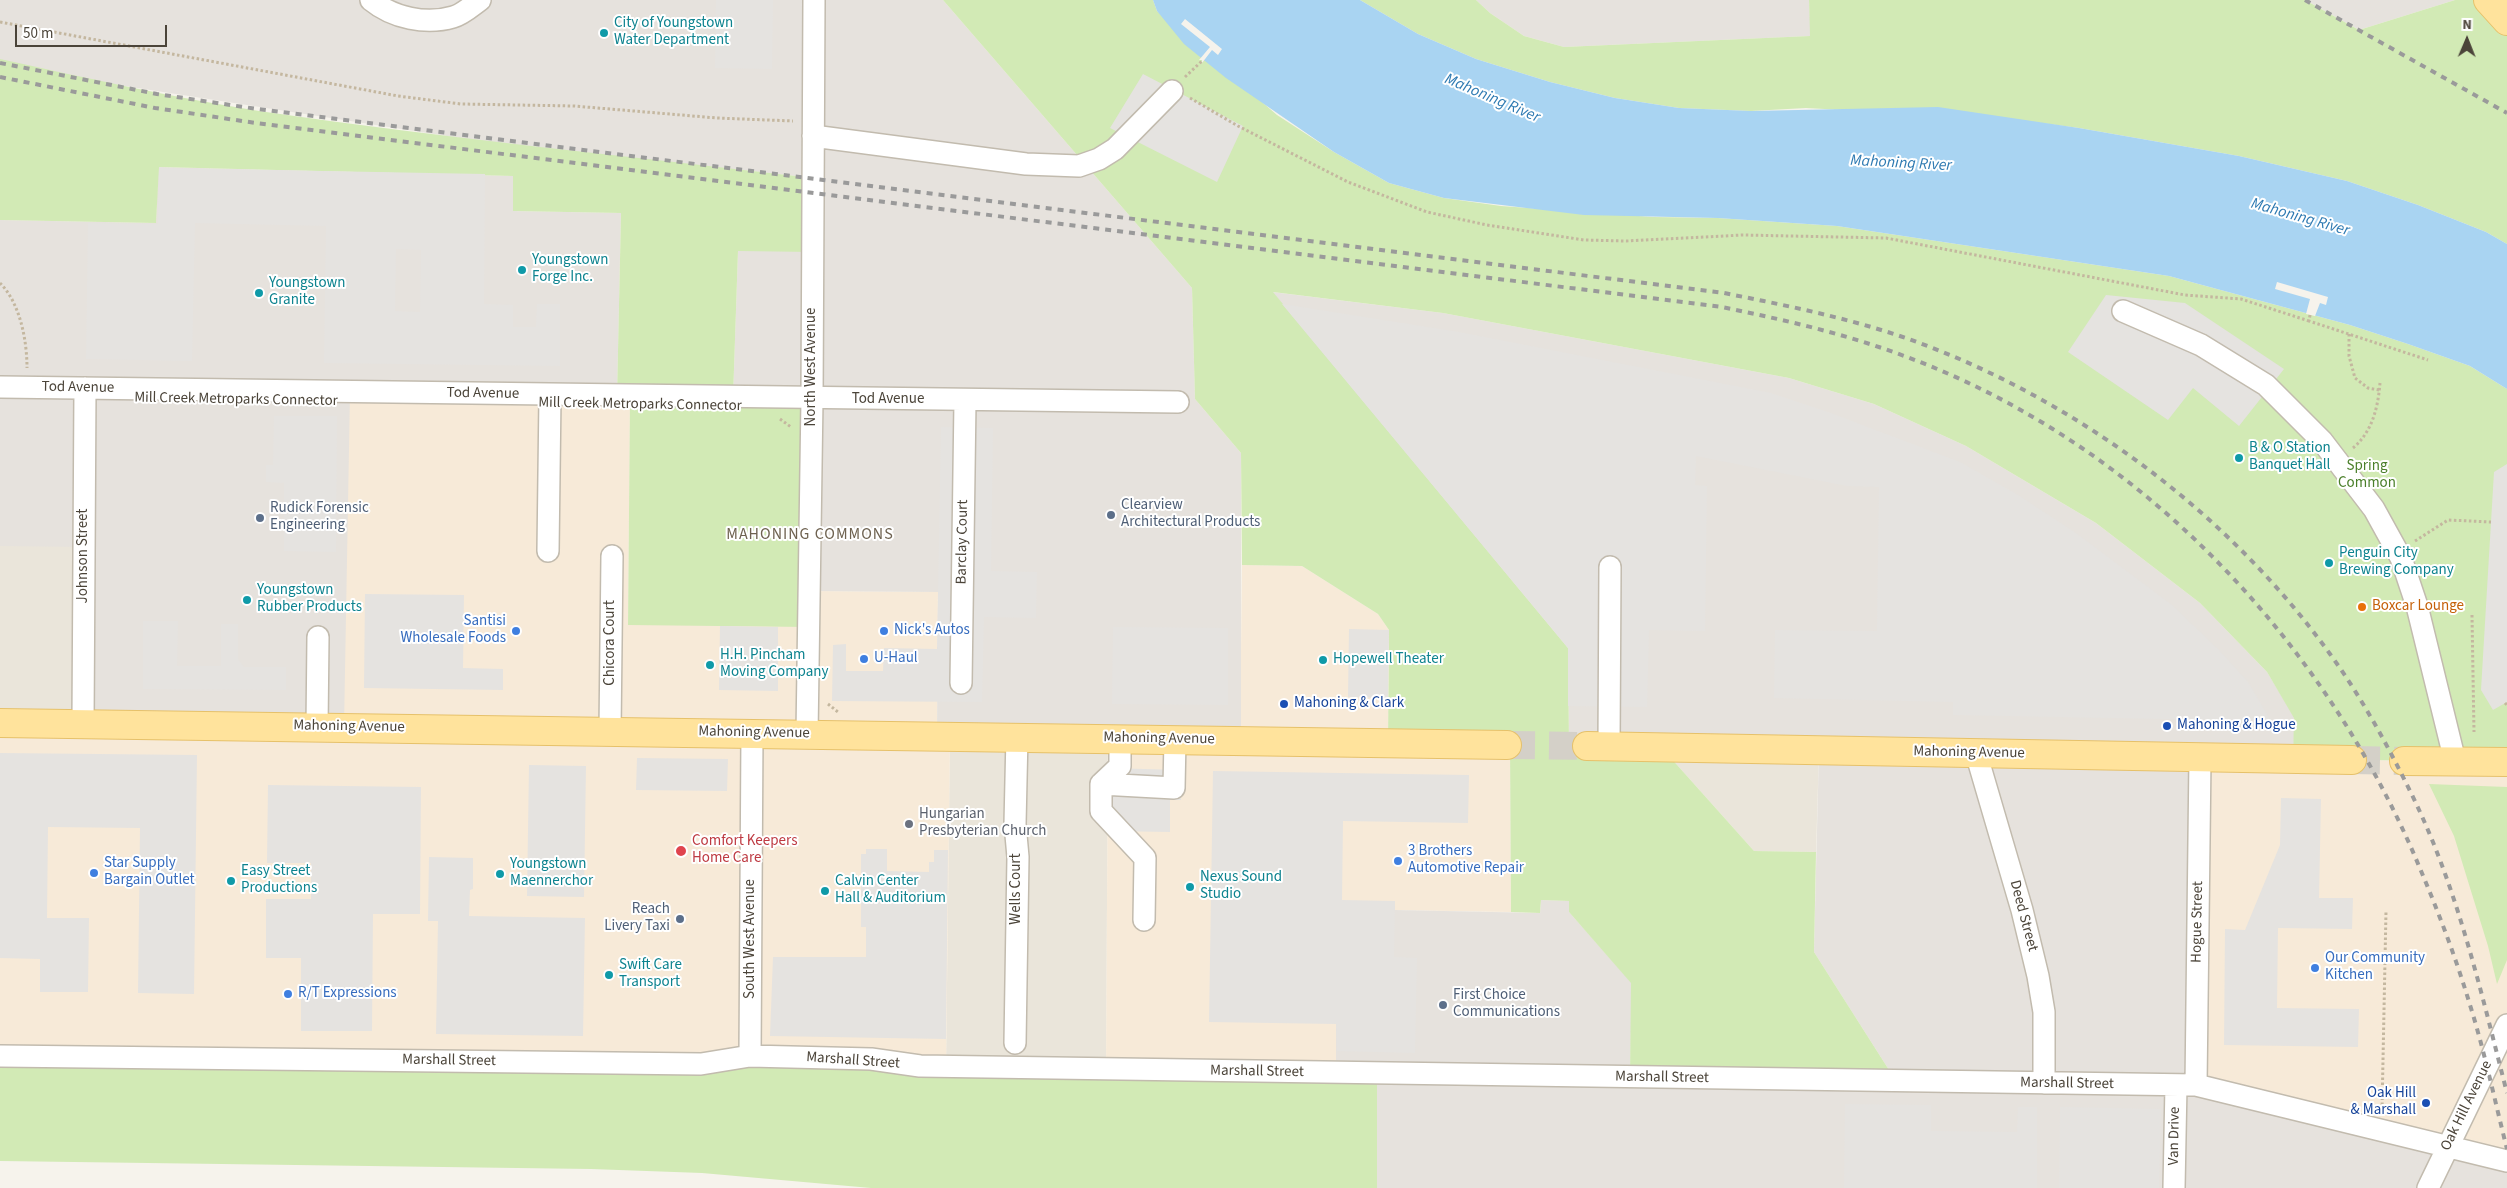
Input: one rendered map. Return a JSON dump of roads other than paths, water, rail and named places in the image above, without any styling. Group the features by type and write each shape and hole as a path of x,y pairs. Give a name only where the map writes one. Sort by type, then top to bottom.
{"main road":[{"path":"2488,0 2507,21"},
{"name":"Mahoning Avenue","path":"0,722 1017,736 1507,745"},
{"name":"Mahoning Avenue","path":"1598,746 2352,760"},
{"path":"2404,761 2507,762"}],"street":[{"path":"371,0 385,11 420,20 455,17 480,0"},
{"name":"North West Avenue","path":"807,734 812,399 814,0"},
{"path":"813,129 1026,164 1079,166 1099,159 1115,149 1180,94"},
{"path":"2123,311 2200,346 2266,385 2322,441 2374,509 2398,552 2417,606 2455,761"},
{"name":"Tod Avenue","path":"0,387 550,396 1178,402"},
{"name":"Johnson Street","path":"83,723 85,388"},
{"path":"548,551 550,396"},
{"name":"Barclay Court","path":"961,684 966,401"},
{"name":"Chicora Court","path":"610,731 612,556"},
{"path":"1598,746 1610,567"},
{"path":"317,727 318,637"},
{"name":"South West Avenue","path":"750,1056 752,733"},
{"name":"Wells Court","path":"1015,1043 1018,858 1015,824 1017,736"},
{"path":"1120,738 1120,766 1101,784 1101,811 1145,858 1144,920"},
{"path":"1101,784 1174,788 1175,739"},
{"name":"Deed Street","path":"1976,753 2022,910 2038,976 2044,1012 2044,1083"},
{"name":"Hogue Street","path":"2186,1085 2200,758"},
{"name":"Oak Hill Avenue","path":"2428,1188 2507,1025"},
{"name":"Marshall Street","path":"0,1056 701,1064 750,1056 871,1059 920,1066 2186,1085 2507,1162"},
{"name":"Van Drive","path":"2174,1188 2186,1085"}],"water":[{"name":"Mahoning River","path":"1153,0 1360,0 1418,34 1476,59 1550,82 1615,98 1679,108 1751,111 1938,107 2079,128 2239,156 2347,181 2418,205 2486,232 2507,244 2507,389 2470,366 2408,344 2350,325 2169,276 1837,226 1718,218 1584,215 1444,198 1389,183 1334,152 1226,78 1184,44 1157,11"}],"tunnel":[{"path":"1507,745 1587,746"},
{"path":"2352,760 2404,761"}],"railway":[{"path":"2305,0 2507,113"},
{"path":"0,63 157,94 257,109 1724,293 1845,320 1917,342 1977,367 2036,396 2092,430 2146,468 2198,510 2246,555 2290,603 2330,654 2364,705 2394,758 2428,831 2443,867 2467,941 2507,1093"},
{"path":"0,77 155,108 256,123 1722,307 1815,328 1907,357 1992,395 2072,441 2146,496 2215,559 2277,628 2332,703 2379,783 2419,866 2465,987 2507,1149"}],"place":[{"name":"City of Youngstown Water Department","path":"604,33"},
{"name":"Youngstown Forge Inc.","path":"522,270"},
{"name":"Youngstown Granite","path":"259,293"},
{"name":"B & O Station Banquet Hall","path":"2239,458"},
{"name":"Clearview Architectural Products","path":"1111,515"},
{"name":"Rudick Forensic Engineering","path":"260,518"},
{"name":"Penguin City Brewing Company","path":"2329,563"},
{"name":"Youngstown Rubber Products","path":"247,600"},
{"name":"Boxcar Lounge","path":"2362,607"},
{"name":"Santisi Wholesale Foods","path":"516,631"},
{"name":"Nick's Autos","path":"884,631"},
{"name":"U-Haul","path":"864,659"},
{"name":"Hopewell Theater","path":"1323,660"},
{"name":"H.H. Pincham Moving Company","path":"710,665"},
{"name":"Mahoning & Clark","path":"1284,704"},
{"name":"Mahoning & Hogue","path":"2167,726"},
{"name":"Hungarian Presbyterian Church","path":"909,824"},
{"name":"Comfort Keepers Home Care","path":"681,851"},
{"name":"3 Brothers Automotive Repair","path":"1398,861"},
{"name":"Star Supply Bargain Outlet","path":"94,873"},
{"name":"Youngstown Maennerchor","path":"500,874"},
{"name":"Easy Street Productions","path":"231,881"},
{"name":"Nexus Sound Studio","path":"1190,887"},
{"name":"Calvin Center Hall & Auditorium","path":"825,891"},
{"name":"Reach Livery Taxi","path":"680,919"},
{"name":"Our Community Kitchen","path":"2315,968"},
{"name":"Swift Care Transport","path":"609,975"},
{"name":"R/T Expressions","path":"288,994"},
{"name":"First Choice Communications","path":"1443,1005"},
{"name":"Oak Hill & Marshall","path":"2426,1103"}],"district":[{"name":"MAHONING COMMONS","path":"810,535"}],"park label":[{"name":"Spring Common","path":"2367,476"}]}
